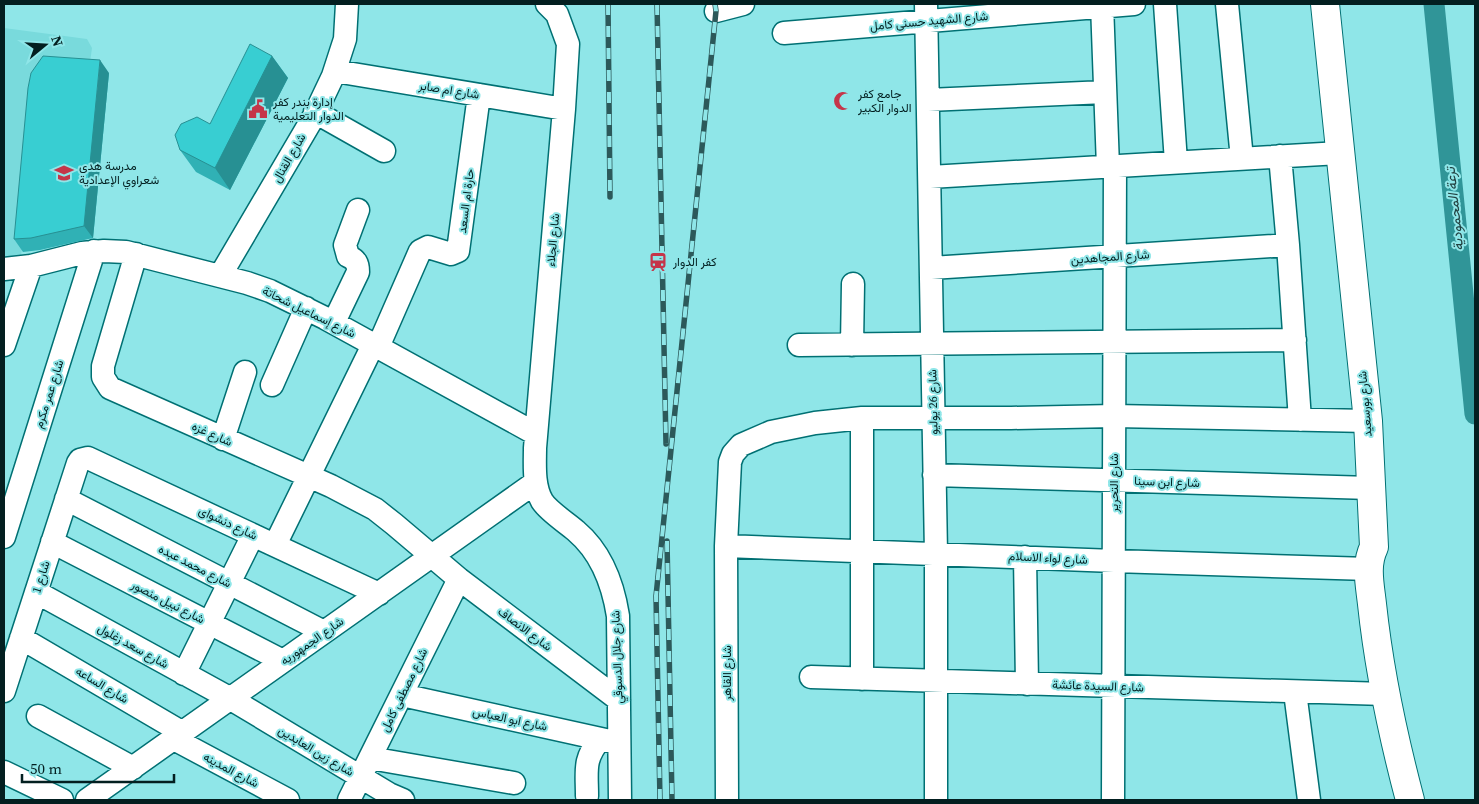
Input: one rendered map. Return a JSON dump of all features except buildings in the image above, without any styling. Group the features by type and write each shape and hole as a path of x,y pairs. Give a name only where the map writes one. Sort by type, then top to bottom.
{"main road":[{"name":"شارع بورسعيد","path":"1325,4 1368,421 1374,548 1369,561 1369,569 1375,627 1385,694 1398,756 1410,800"}],"street":[{"name":"شارع القنال","path":"220,276 315,112 334,72 344,39 347,4"},
{"name":"شارع الجلاء","path":"536,482 536,434 568,44 557,14 547,4"},
{"path":"716,11 743,4"},
{"name":"شارع الشهيد حسنى كامل","path":"784,33 926,12 1134,4"},
{"path":"1165,4 1176,162"},
{"path":"1227,4 1242,158"},
{"name":"شارع التحرير","path":"1102,5 1105,92 1115,256 1112,800"},
{"name":"شارع 26 يوليو","path":"926,12 936,553 936,800"},
{"name":"شارع ام صابر","path":"334,72 564,109"},
{"path":"928,100 1105,92"},
{"name":"حارة ام السعد","path":"376,346 420,251 428,247 451,254 458,251 479,95"},
{"path":"315,112 384,151"},
{"path":"930,177 1340,153"},
{"path":"1280,156 1300,420"},
{"path":"334,322 358,272 358,264 356,260 348,256 345,245 358,210"},
{"name":"شارع المجاهدين","path":"931,268 1288,245"},
{"name":"شارع إسماعيل شحاتة","path":"4,269 31,266 63,256 94,251 126,252 270,291 334,322 536,434"},
{"name":"شارع عمر مكرم","path":"4,537 14,471 94,251"},
{"name":"شارع غزه","path":"136,254 103,366 102,372 105,382 110,388 331,486 374,509 433,556"},
{"path":"4,345 31,266"},
{"path":"852,345 853,284"},
{"path":"272,385 306,308"},
{"path":"799,345 1295,340"},
{"path":"275,545 376,346"},
{"path":"223,439 246,372"},
{"name":"شارع القاهر","path":"727,800 726,546 730,462 733,454 741,445 771,432 815,423 862,418 1114,416 1368,421"},
{"path":"862,418 862,679"},
{"name":"شارع دنشواى","path":"78,463 80,460 88,458 379,594"},
{"name":"شارع 1","path":"4,691 78,463"},
{"name":"شارع ابن سينا","path":"934,475 1370,488"},
{"name":"شارع الجمهوريه","path":"87,800 536,482"},
{"name":"شارع جلال الدسوقي","path":"536,482 542,501 579,533 592,548 610,581 618,616 619,700 610,741 620,800"},
{"name":"شارع محمد عبده","path":"66,499 324,632"},
{"path":"184,674 253,535"},
{"name":"شارع نبيل منصور","path":"52,542 284,661"},
{"name":"شارع لواء الاسلام","path":"726,546 1369,569"},
{"name":"شارع الانصاف","path":"433,556 459,579 619,700"},
{"path":"1025,557 1027,684"},
{"name":"شارع مصطفى كامل","path":"349,800 459,579"},
{"name":"شارع سعد زغلول","path":"36,592 230,699"},
{"name":"شارع الساعه","path":"21,638 178,736"},
{"name":"شارع السيدة عائشة","path":"811,677 1385,694"},
{"path":"1295,692 1309,800"},
{"name":"شارع ابو العباس","path":"402,695 610,741"},
{"name":"شارع زين العابدين","path":"230,699 365,768 389,794 403,800"},
{"path":"38,716 133,768"},
{"name":"شارع المدينه","path":"178,736 288,800"},
{"path":"586,796 588,757 591,749 610,741"},
{"path":"365,768 514,783"},
{"path":"4,772 62,800"}],"shaded area":[{"path":"4,28 87,39 92,48 89,69 39,81 21,257 4,259"}],"waterway":[{"name":"ترعة المحمودية","path":"1434,4 1475,414"}],"railway":[{"path":"608,4 610,197"},
{"path":"657,4 666,444"},
{"path":"660,800 656,596 716,11 715,4"},
{"path":"667,541 672,800"}],"place":[{"name":"جامع كفر الدوار الكبير","path":"843,101"},
{"name":"إدارة بندر كفر الدوار التعليمية","path":"258,109"},
{"name":"مدرسة هدى شعراوي الإعدادية","path":"64,173"},
{"name":"كفر الدوار","path":"658,262"}]}
